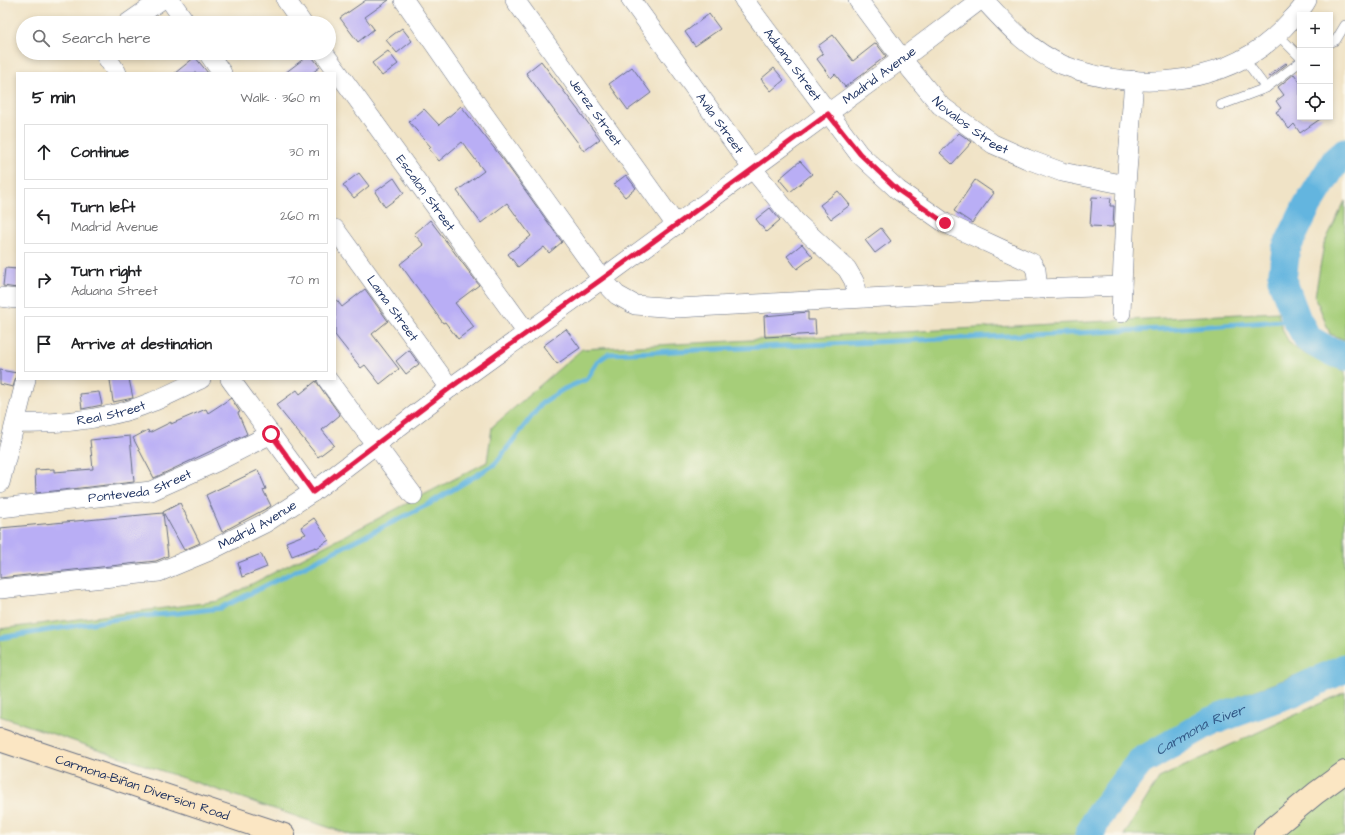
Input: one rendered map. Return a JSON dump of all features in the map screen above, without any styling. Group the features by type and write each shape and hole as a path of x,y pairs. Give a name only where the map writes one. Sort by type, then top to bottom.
{"main road":[{"name":"Carmona-Biñan Diversion Road","path":"0,740 284,835"},
{"path":"1265,835 1316,793 1345,772"}],"street":[{"path":"138,16 161,0"},
{"path":"170,0 181,16"},
{"path":"286,0 297,16"},
{"path":"404,0 602,279 617,295 635,305 677,308 1038,288 1122,286"},
{"name":"Jerez Street","path":"515,0 676,225"},
{"name":"Avila Street","path":"631,0 752,168 795,221 846,269 854,281 857,297"},
{"name":"Aduana Street","path":"744,0 828,114 860,154 898,190 945,223 1032,263 1036,270 1038,288"},
{"name":"Novalos Street","path":"858,0 902,60 940,105 993,144 1027,160 1062,172 1126,185"},
{"name":"Madrid Avenue","path":"0,589 159,572 207,552 265,523 313,492 450,388 902,60 980,0"},
{"path":"984,0 1020,39 1062,64 1101,77 1134,80 1188,79 1245,60 1278,35 1307,0"},
{"path":"109,60 116,72"},
{"path":"213,60 221,72"},
{"name":"Escalon Street","path":"329,60 527,333"},
{"path":"1121,313 1126,185 1134,80"},
{"name":"Lama Street","path":"336,230 450,388"},
{"path":"0,297 16,299"},
{"path":"0,483 26,380"},
{"name":"Real Street","path":"16,423 46,424 111,415 158,400 199,380"},
{"path":"231,380 313,492"},
{"path":"328,380 413,495"},
{"name":"Ponteveda Street","path":"0,508 151,491 216,462 271,434"}],"lane":[{"path":"1333,42 1336,40 1345,25"},
{"path":"1278,35 1297,54"},
{"path":"1245,60 1266,88"},
{"path":"1221,105 1266,88 1297,64"}],"green space":[{"path":"1345,201 1345,340 1330,334 1315,296 1324,244"},
{"path":"1278,312 1284,332 1294,347 1316,359 1345,371 1345,654 1313,669 1216,705 1144,746 1096,804 1079,835 351,835 0,716 0,629 219,601 487,462 492,427 582,349"},
{"path":"1345,692 1345,835 1124,835 1159,778"}],"building":[{"path":"366,0 389,0 365,17 374,29 358,42 340,18"},
{"path":"709,14 720,29 695,46 685,32"},
{"path":"402,28 412,41 397,53 386,40"},
{"path":"833,35 853,61 876,43 886,56 845,87 835,74 831,78 817,59 823,54 818,46"},
{"path":"388,51 398,64 382,76 372,63"},
{"path":"191,60 197,60 207,72 176,72"},
{"path":"302,60 315,60 320,67 313,72 286,72"},
{"path":"541,61 600,139 584,151 526,73"},
{"path":"1286,63 1287,64 1270,77 1269,75"},
{"path":"632,67 651,93 628,110 609,84"},
{"path":"774,68 784,80 771,91 761,79"},
{"path":"1294,74 1297,78 1297,120 1319,120 1300,133 1294,124 1289,129 1276,112 1281,108 1276,101 1284,95 1278,87"},
{"path":"461,106 505,162 562,242 549,253 544,247 518,267 508,254 531,236 507,203 481,223 457,191 484,171 462,142 439,161 429,149 431,147 409,122 424,109 439,125"},
{"path":"959,133 972,142 952,164 940,153"},
{"path":"800,161 812,174 790,192 779,179"},
{"path":"359,173 369,186 354,198 343,185"},
{"path":"626,175 636,188 625,197 614,184"},
{"path":"394,178 404,193 385,207 375,192"},
{"path":"975,180 994,193 972,223 954,211"},
{"path":"838,191 850,205 831,219 820,205"},
{"path":"1092,197 1111,198 1110,206 1114,206 1113,227 1090,226"},
{"path":"770,208 780,220 766,232 756,219"},
{"path":"430,220 479,285 455,303 474,327 458,339 445,322 443,323 400,264 424,245 414,234"},
{"path":"881,228 891,241 875,253 865,240"},
{"path":"802,244 813,257 797,269 787,256"},
{"path":"5,268 16,269 16,288 3,286"},
{"path":"365,289 388,321 372,334 399,369 380,384 365,365 361,368 336,336 336,299 342,307"},
{"path":"808,312 808,320 815,320 816,334 765,337 764,316"},
{"path":"566,329 580,348 557,364 543,346"},
{"path":"409,350 419,364 406,374 396,361"},
{"path":"0,370 16,373 13,387 0,384"},
{"path":"110,380 129,380 133,398 113,402"},
{"path":"316,381 340,415 322,430 334,445 318,457 276,405 297,390 300,394"},
{"path":"99,392 102,405 82,409 80,394"},
{"path":"231,398 240,412 238,413 247,434 154,478 133,438 148,430 149,433 171,422 171,424 206,409 208,413"},
{"path":"130,436 134,482 36,493 35,470 54,469 54,472 93,469 90,440"},
{"path":"258,470 266,489 263,490 271,506 222,532 206,495"},
{"path":"180,503 200,543 184,550 163,512"},
{"path":"163,513 168,556 156,561 0,578 0,528"},
{"path":"314,518 329,540 317,548 316,547 292,556 286,542 306,534 301,527"},
{"path":"261,554 267,567 242,577 238,563"}],"waterway":[{"name":"Carmona River","path":"1345,152 1336,160 1305,210 1286,249 1282,280 1297,320 1308,339 1327,350 1345,356"},
{"path":"0,638 129,617 221,608 429,504 495,464 542,403 564,389 587,379 598,361 608,354 1163,329 1297,320"},
{"name":"Carmona River","path":"1089,835 1099,815 1140,762 1209,722 1296,691 1345,668"}],"route":[{"path":"271,434 313,492 450,388 828,114 860,154 898,190 945,223"}]}
